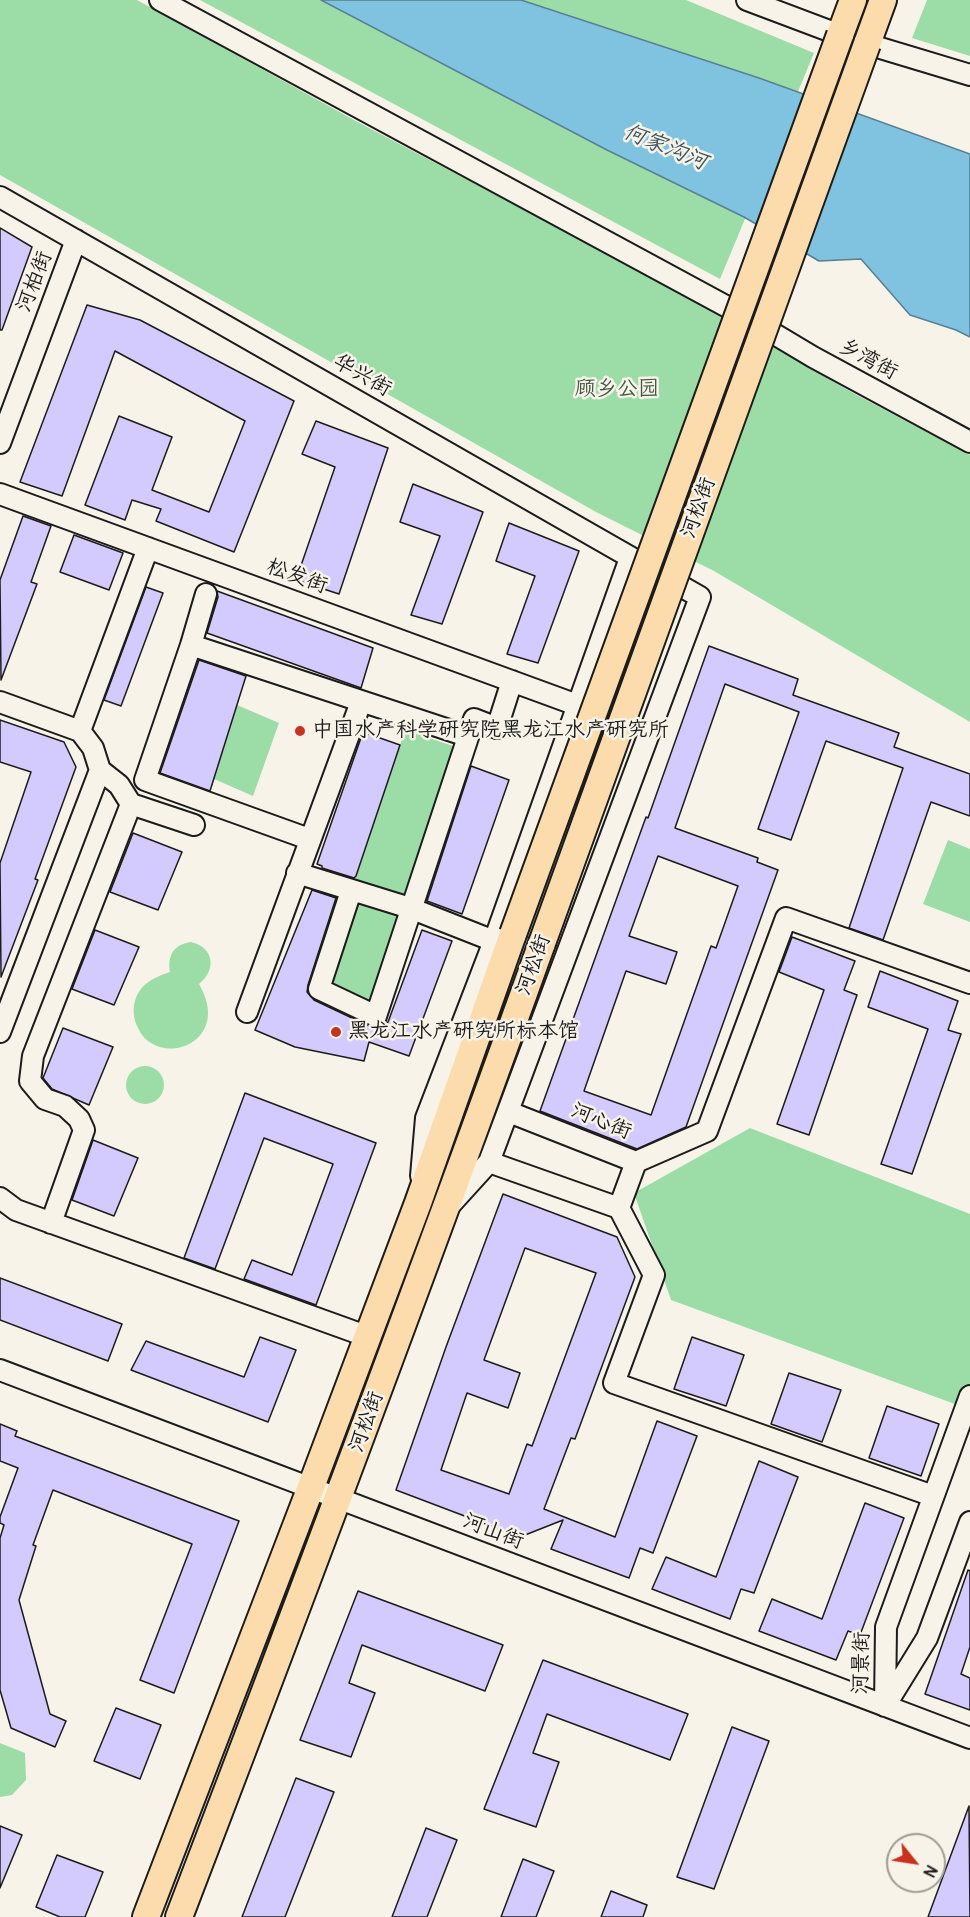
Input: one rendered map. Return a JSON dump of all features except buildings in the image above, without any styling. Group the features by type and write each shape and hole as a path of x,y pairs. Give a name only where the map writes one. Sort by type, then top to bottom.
{"main road":[{"name":"河松街","path":"146,1917 418,1203 504,938 853,0"},
{"name":"河松街","path":"179,1917 339,1499 446,1209 883,0"}],"street":[{"name":"乡湾街","path":"160,0 746,317 813,357 970,442"},
{"path":"747,0 840,35"},
{"path":"867,44 970,75"},
{"name":"华兴街","path":"0,197 700,597 509,1112"},
{"name":"河柏街","path":"0,443 76,240"},
{"name":"松发街","path":"0,494 577,705"},
{"path":"80,731 148,548"},
{"path":"297,873 504,938 577,705 630,558"},
{"path":"206,594 145,780 309,839"},
{"path":"191,645 458,733"},
{"path":"351,891 319,989 376,1016 474,719 497,728 512,681"},
{"path":"0,702 80,731 93,748 100,770 119,785 131,804 194,825"},
{"path":"247,1012 361,702"},
{"path":"0,1032 100,770"},
{"path":"51,1222 84,1130 79,1119 65,1106 45,1099 30,1081 33,1056 131,804"},
{"path":"636,1162 707,1131 786,918 970,983"},
{"path":"446,1209 489,1162 509,1112"},
{"name":"河心街","path":"509,1112 636,1162 619,1208"},
{"path":"489,1162 619,1208 654,1275 614,1383 933,1496"},
{"path":"0,1198 16,1210 366,1336"},
{"name":"河山街","path":"0,1370 970,1738"},
{"name":"河景街","path":"885,1706 886,1627 970,1396"},
{"name":"河景街","path":"885,1706 927,1638 970,1522"}],"green space":[{"name":"顾乡公园","path":"0,0 137,0 354,120 670,287 853,393 970,455 970,722 714,571 596,512 0,175"},
{"path":"200,0 686,0 814,53 720,279"},
{"path":"927,0 970,0 970,56 912,38"},
{"path":"237,705 279,723 253,796 214,779"},
{"path":"405,730 465,750 376,1016 318,989"},
{"path":"948,840 970,849 970,922 923,904"},
{"path":"191,942 204,949 210,960 209,972 199,984 207,1005 207,1022 200,1035 189,1044 175,1048 160,1047 148,1041 138,1028 134,1014 136,998 147,983 170,972 171,956 176,948"},
{"path":"145,1066 152,1067 158,1072 163,1078 163,1092 158,1098 152,1103 145,1104 138,1103 132,1098 127,1092 126,1085 127,1078 132,1072 138,1067"},
{"path":"750,1128 970,1214 970,1387 963,1407 671,1300 634,1193"},
{"path":"0,1743 25,1753 26,1780 12,1795 0,1797"}],"water":[{"name":"何家沟河","path":"321,0 521,0 759,78 970,154 970,337 910,315 861,259 819,261 744,217 607,150"}],"place":[{"name":"中国水产科学研究院黑龙江水产研究所","path":"300,731"},
{"name":"黑龙江水产研究所标本馆","path":"336,1032"}]}
